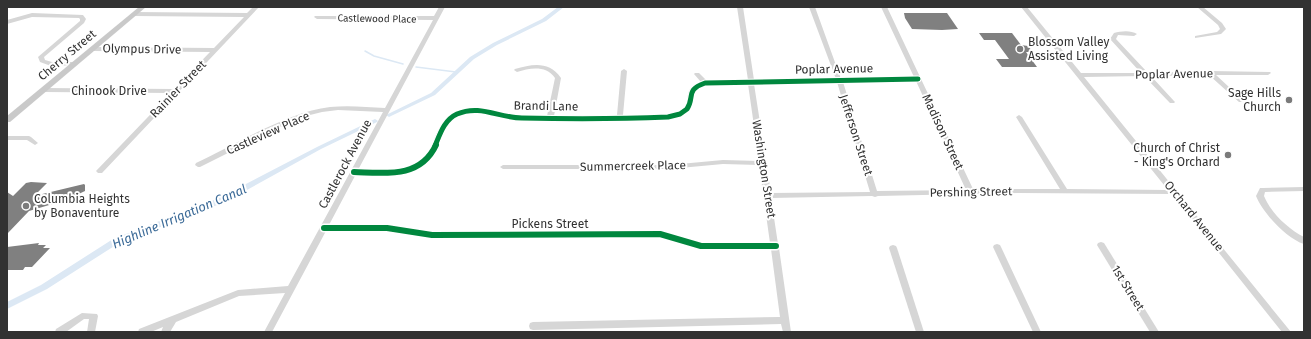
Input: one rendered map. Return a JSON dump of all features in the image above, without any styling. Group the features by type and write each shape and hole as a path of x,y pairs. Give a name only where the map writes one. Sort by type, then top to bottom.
{"main road":[{"name":"Cherry Street","path":"7,120 142,7"}],"street":[{"name":"Rainier Street","path":"100,170 256,7"},
{"name":"Castlerock Avenue","path":"268,332 442,7"},
{"name":"Washington Street","path":"740,7 788,332"},
{"name":"Jefferson Street","path":"812,7 839,80 875,194"},
{"name":"Madison Street","path":"884,7 971,193"},
{"name":"Orchard Avenue","path":"1024,7 1287,332"},
{"path":"1198,37 1219,33 1223,28 1200,7"},
{"path":"134,14 248,15"},
{"path":"7,22 32,15 81,16 84,19 82,22 41,57 42,61 47,63 74,64"},
{"name":"Castlewood Place","path":"317,17 436,18"},
{"path":"1134,34 1116,34 1113,39 1172,102"},
{"name":"Olympus Drive","path":"93,49 214,50"},
{"path":"517,70 527,67 539,67 548,69 556,74 558,78 550,118"},
{"path":"620,117 624,71"},
{"path":"1210,73 1241,101"},
{"name":"Poplar Avenue","path":"1080,75 1268,73"},
{"path":"697,74 705,83 751,82"},
{"name":"Poplar Avenue","path":"751,82 918,79"},
{"name":"Brandi Lane","path":"354,172 399,172 422,164 430,155 443,124 450,118 463,112 492,110 512,117 550,118 664,117 678,115 688,108 691,92 698,85 705,83"},
{"name":"Chinook Drive","path":"43,90 175,91"},
{"name":"Castleview Place","path":"198,165 289,121 311,113 336,109 387,110"},
{"path":"1019,117 1065,191"},
{"path":"7,138 29,138 35,143"},
{"name":"Summercreek Place","path":"503,167 669,167 723,162 763,164"},
{"path":"1304,189 1263,190 1260,196 1264,205 1296,236 1304,241"},
{"name":"Pershing Street","path":"768,196 1065,191 1174,192"},
{"name":"Pickens Street","path":"324,228 387,228 432,235 660,234 701,246 776,246"},
{"name":"1st Street","path":"1101,245 1155,332"},
{"path":"997,247 1037,332"},
{"path":"893,248 920,332"},
{"path":"142,332 238,293 291,289"},
{"path":"59,332 82,316 94,316 91,332"},
{"path":"165,332 173,319"},
{"path":"533,326 786,320"}],"building":[{"path":"904,13 947,13 958,29 912,29 905,18"},
{"name":"Blossom Valley Assisted Living","path":"979,33 1012,33 1021,45 1028,46 1033,52 1026,52 1037,67 1002,67 996,59 1009,59 995,40 984,40"},
{"name":"Columbia Heights by Bonaventure","path":"26,183 47,183 34,196 84,184 85,191 66,200 29,211 7,234 7,192 13,196"},
{"name":"Columbia Heights by Bonaventure","path":"39,243 38,245 46,245 43,248 50,248 32,267 25,267 23,270 7,270 7,247"}],"waterway":[{"name":"Highline Irrigation Canal","path":"389,115 433,94 472,58 495,44 544,20 561,7"},
{"path":"365,51 374,56 403,64"},
{"path":"416,67 456,72"},
{"name":"Highline Irrigation Canal","path":"7,306 44,287 116,241 222,200 319,148 375,121"}],"cycle path":[{"path":"354,172 396,172 405,171 420,165 433,152 443,127 448,120 455,115 466,111 487,110 520,118 668,117 684,112 689,106 691,92 699,85 705,83 918,79"},
{"path":"324,228 387,228 432,235 660,234 701,246 776,246"}],"place":[{"name":"Blossom Valley Assisted Living","path":"1020,49"},
{"name":"Sage Hills Church","path":"1289,100"},
{"name":"Church of Christ - King's Orchard","path":"1228,155"},
{"name":"Columbia Heights by Bonaventure","path":"26,206"}]}
